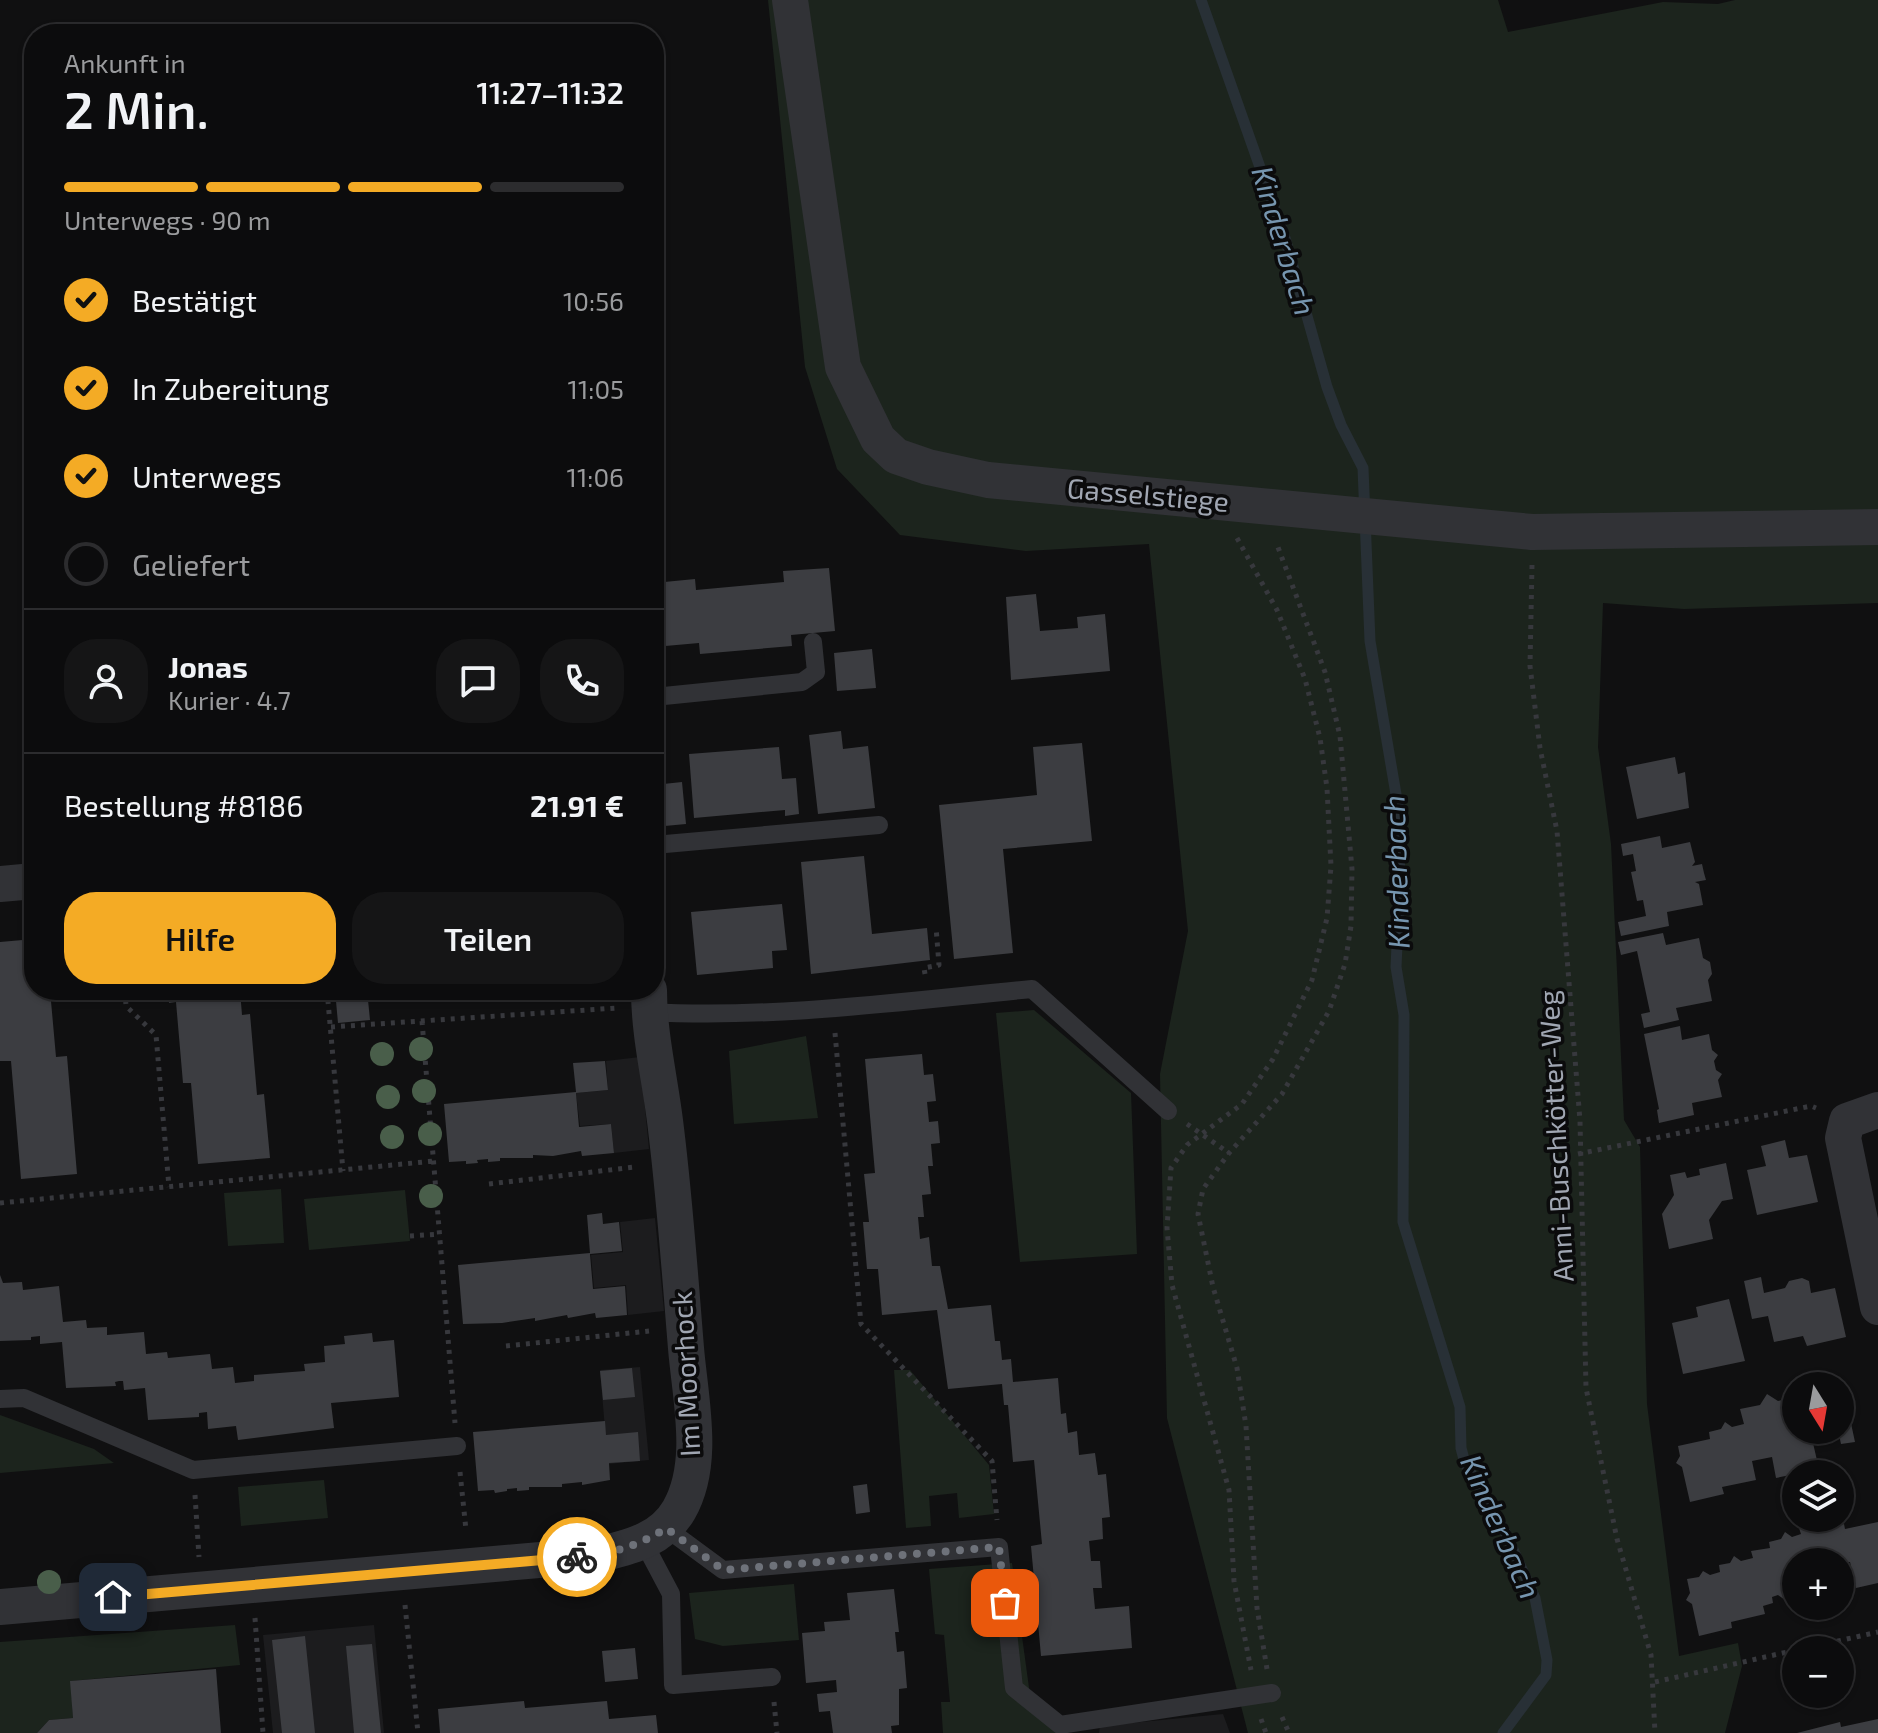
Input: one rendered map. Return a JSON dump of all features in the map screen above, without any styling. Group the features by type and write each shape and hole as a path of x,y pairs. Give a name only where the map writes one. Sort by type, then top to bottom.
{"street":[{"name":"Gasselstiege","path":"790,0 843,367 878,439 896,456 928,467 988,480 1532,532 1878,527"},
{"path":"0,884 24,882"},
{"name":"Im Moorhock","path":"649,1001 671,1163 694,1441 687,1492 655,1535"},
{"path":"1863,1115 1843,1138 1878,1307"},
{"path":"0,1607 597,1555 655,1535"}],"lane":[{"path":"664,696 802,682 816,672 813,642"},
{"path":"664,844 879,825"},
{"path":"649,1001 695,1015 833,1008 1032,989 1168,1111"},
{"path":"0,1399 24,1398 193,1470 457,1446"},
{"path":"655,1535 723,1570 999,1547 1014,1688 1060,1725 1265,1695"},
{"path":"655,1535 671,1594 673,1685 772,1677"}],"path":[{"path":"1224,501 1230,527 1277,610 1305,679 1320,738 1327,788 1331,866 1327,918 1312,980 1258,1084 1228,1116 1187,1145 1171,1168 1167,1228 1172,1285 1229,1490 1234,1581 1245,1650 1265,1695 1289,1733"},
{"path":"1266,1733 1254,1518 1244,1411 1237,1368 1213,1287 1198,1214 1203,1189 1229,1153 1282,1094 1329,1011 1345,964 1351,926 1352,869 1340,736 1325,672 1272,530 1271,505"},
{"name":"Anni-Buschkötter-Weg","path":"1532,532 1530,666 1540,748 1557,831 1580,1121 1578,1154 1586,1388 1617,1539 1651,1655 1655,1682 1655,1733"},
{"path":"928,999 924,968 939,965 936,927"},
{"path":"126,1000 126,1006 156,1035 169,1187"},
{"path":"328,1000 343,1171"},
{"path":"331,1027 606,1007 649,1001"},
{"path":"833,1008 861,1324 992,1461 999,1547"},
{"path":"422,1021 469,1566"},
{"path":"1578,1154 1811,1106 1863,1115"},
{"path":"1200,1133 1229,1153"},
{"path":"0,1203 434,1161"},
{"path":"489,1184 671,1163"},
{"path":"410,1236 440,1234"},
{"path":"506,1346 684,1327"},
{"path":"193,1470 202,1589"},
{"path":"402,1572 418,1733"},
{"path":"252,1585 263,1733"},
{"path":"1854,1637 1878,1632"},
{"path":"1655,1682 1782,1653"}],"shaded area":[{"path":"768,0 1498,0 1508,32 1663,2 1718,4 1735,0 1878,0 1878,603 1684,609 1603,603 1598,747 1611,844 1624,1120 1640,1147 1647,1404 1679,1656 1738,1643 1742,1666 1725,1733 1248,1733 1167,1418 1160,1074 1188,931 1149,544 1026,551 900,535 837,469 805,367"},
{"path":"1034,1010 1131,1093 1137,1254 1020,1262 996,1013"},
{"path":"806,1036 818,1118 734,1124 729,1051"},
{"path":"640,1057 649,1149 614,1153 611,1124 580,1126 576,1093 608,1090 606,1061"},
{"path":"281,1189 284,1243 228,1246 224,1193"},
{"path":"405,1190 410,1241 309,1250 304,1199"},
{"path":"655,1218 664,1311 628,1315 626,1285 594,1288 591,1255 623,1252 620,1222"},
{"path":"640,1367 649,1460 608,1464 600,1370"},
{"path":"894,1370 910,1370 989,1465 994,1514 959,1518 957,1493 929,1496 931,1526 906,1528"},
{"path":"0,1415 94,1449 114,1463 0,1473"},
{"path":"324,1480 328,1518 241,1526 238,1487"},
{"path":"1012,1563 1030,1695 1069,1733 943,1733 941,1702 950,1702 944,1635 935,1634 929,1569"},
{"path":"794,1584 799,1640 723,1646 695,1639 689,1593"},
{"path":"235,1625 240,1665 71,1681 73,1718 49,1720 37,1733 0,1733 0,1642"},
{"path":"374,1625 384,1733 273,1733 263,1635"},
{"path":"1223,1714 1230,1733 1099,1733 1100,1726"}],"building":[{"path":"829,568 835,631 791,635 792,646 700,654 699,643 664,646 664,582 695,579 696,590 784,582 783,571"},
{"path":"1036,594 1040,631 1078,628 1077,617 1105,614 1110,671 1011,680 1006,597"},
{"path":"872,649 876,688 837,691 834,653"},
{"path":"841,731 843,749 868,746 875,808 818,814 809,735"},
{"path":"1082,743 1092,841 1003,849 1013,953 954,959 939,805 1037,795 1033,747"},
{"path":"779,747 782,779 796,778 799,814 785,816 785,810 694,818 689,754"},
{"path":"1675,757 1678,774 1685,772 1689,808 1637,819 1626,767"},
{"path":"682,782 686,824 664,826 664,784"},
{"path":"1660,836 1662,848 1690,842 1695,862 1692,866 1702,864 1706,880 1695,882 1699,884 1703,905 1667,912 1669,926 1621,936 1618,922 1646,916 1643,900 1637,901 1631,872 1636,871 1633,854 1623,856 1621,844"},
{"path":"864,856 872,934 927,928 930,960 811,974 801,862"},
{"path":"782,904 787,950 772,951 773,968 697,975 691,912"},
{"path":"1663,933 1666,945 1699,938 1703,958 1710,962 1712,974 1708,980 1712,1001 1676,1008 1679,1020 1644,1028 1641,1014 1650,1012 1637,951 1621,955 1618,942"},
{"path":"24,940 24,1000 51,1000 56,1057 67,1056 77,1174 21,1179 11,1061 0,1061 0,942"},
{"path":"169,1000 241,1000 242,1015 250,1014 257,1095 264,1094 270,1158 198,1164 191,1083 183,1083 176,1002 169,1003"},
{"path":"336,1000 368,1000 370,1020 338,1023"},
{"path":"1680,1026 1682,1040 1709,1034 1712,1050 1718,1055 1714,1061 1716,1070 1722,1074 1718,1080 1722,1097 1692,1103 1694,1115 1659,1123 1644,1034"},
{"path":"922,1054 924,1075 933,1074 936,1101 927,1102 929,1122 938,1121 940,1143 931,1144 933,1166 928,1166 931,1194 922,1195 924,1217 918,1217 920,1239 929,1237 932,1266 940,1266 948,1309 991,1305 995,1341 1000,1341 1002,1360 1011,1359 1013,1382 1058,1378 1061,1414 1066,1413 1068,1433 1077,1431 1079,1455 1095,1453 1098,1475 1106,1474 1110,1517 1102,1518 1103,1539 1089,1541 1091,1561 1100,1561 1102,1588 1093,1588 1095,1609 1129,1606 1132,1648 1041,1656 1031,1546 1042,1544 1034,1460 1013,1462 1008,1405 1004,1405 1002,1384 948,1389 937,1310 882,1315 878,1269 867,1269 863,1222 869,1222 864,1174 875,1173 865,1059"},
{"path":"605,1061 608,1090 576,1093 579,1127 611,1124 614,1153 582,1156 581,1151 553,1156 533,1155 533,1158 500,1158 500,1161 477,1160 478,1163 466,1164 466,1161 449,1162 444,1104 576,1092 573,1063"},
{"path":"1785,1140 1789,1158 1807,1155 1818,1202 1757,1215 1747,1170 1766,1166 1761,1146"},
{"path":"1726,1163 1733,1199 1722,1201 1709,1220 1713,1239 1669,1249 1662,1214 1674,1195 1670,1175 1685,1172 1687,1178 1700,1175 1699,1169"},
{"path":"602,1213 603,1224 619,1222 622,1251 590,1254 593,1289 625,1286 627,1315 596,1318 595,1313 535,1321 535,1318 463,1324 458,1265 590,1253 587,1215"},
{"path":"0,1275 3,1283 22,1282 23,1290 59,1286 63,1322 86,1320 87,1328 107,1327 107,1335 144,1332 146,1354 167,1352 168,1358 210,1354 212,1369 233,1367 235,1383 254,1381 254,1375 305,1371 304,1364 325,1362 324,1346 345,1344 344,1336 372,1333 373,1342 394,1340 399,1397 331,1403 334,1428 238,1440 236,1426 208,1429 207,1412 199,1413 199,1417 148,1420 145,1388 124,1390 123,1381 119,1381 115,1382 116,1386 66,1388 62,1342 40,1344 40,1336 31,1337 31,1340 0,1341"},
{"path":"1761,1277 1764,1293 1785,1288 1789,1281 1802,1278 1809,1281 1811,1293 1835,1288 1846,1337 1807,1346 1803,1336 1774,1342 1768,1316 1752,1319 1744,1281"},
{"path":"1729,1299 1745,1361 1683,1374 1672,1323 1698,1317 1696,1307"},
{"path":"632,1368 635,1397 603,1400 600,1371"},
{"path":"1767,1394 1782,1400 1782,1444 1813,1444 1817,1460 1782,1460 1782,1477 1776,1478 1772,1457 1752,1461 1756,1480 1722,1487 1724,1494 1690,1502 1682,1467 1676,1463 1680,1456 1678,1446 1710,1439 1709,1432 1721,1429 1725,1422 1732,1427 1744,1424 1740,1409 1760,1405"},
{"path":"605,1421 606,1435 638,1432 640,1461 609,1463 610,1480 582,1485 582,1482 562,1484 562,1487 529,1487 529,1490 507,1489 495,1493 494,1490 478,1491 473,1432"},
{"path":"867,1484 870,1512 856,1514 853,1486"},
{"path":"1878,1522 1878,1583 1856,1588 1854,1548 1782,1548 1782,1598 1778,1595 1772,1597 1773,1603 1763,1606 1765,1614 1731,1622 1732,1628 1699,1636 1692,1604 1686,1600 1690,1593 1687,1579 1699,1577 1703,1571 1710,1575 1720,1572 1719,1565 1730,1563 1734,1556 1741,1561 1753,1558 1751,1551 1770,1548 1769,1542 1781,1539 1785,1532 1792,1537 1854,1532 1854,1527"},
{"path":"894,1589 899,1632 895,1632 897,1652 904,1651 907,1688 899,1689 899,1725 891,1726 892,1733 833,1733 830,1711 819,1712 817,1694 837,1692 836,1680 806,1683 802,1633 825,1631 824,1622 850,1620 847,1593"},
{"path":"305,1636 315,1733 282,1733 272,1640"},
{"path":"372,1644 381,1733 354,1733 346,1646"},
{"path":"635,1648 638,1679 605,1682 602,1651"},
{"path":"216,1669 221,1733 37,1733 49,1720 73,1718 70,1681"},
{"path":"524,1701 525,1708 607,1701 609,1719 656,1715 658,1733 440,1733 438,1709"},
{"path":"1878,1719 1878,1733 1797,1733 1840,1722 1841,1727"}],"waterway":[{"name":"Kinderbach","path":"1201,0 1285,238 1327,387 1341,425 1363,468 1370,641 1398,806 1400,880 1396,967 1404,1015 1403,1222 1460,1407 1461,1448 1465,1463 1506,1534 1535,1598 1547,1660 1546,1675 1503,1733"}],"way so far":[{"path":"577,1557 644,1543 666,1528 723,1570 999,1547 1005,1603"}],"route":[{"path":"113,1597 577,1557"}]}
